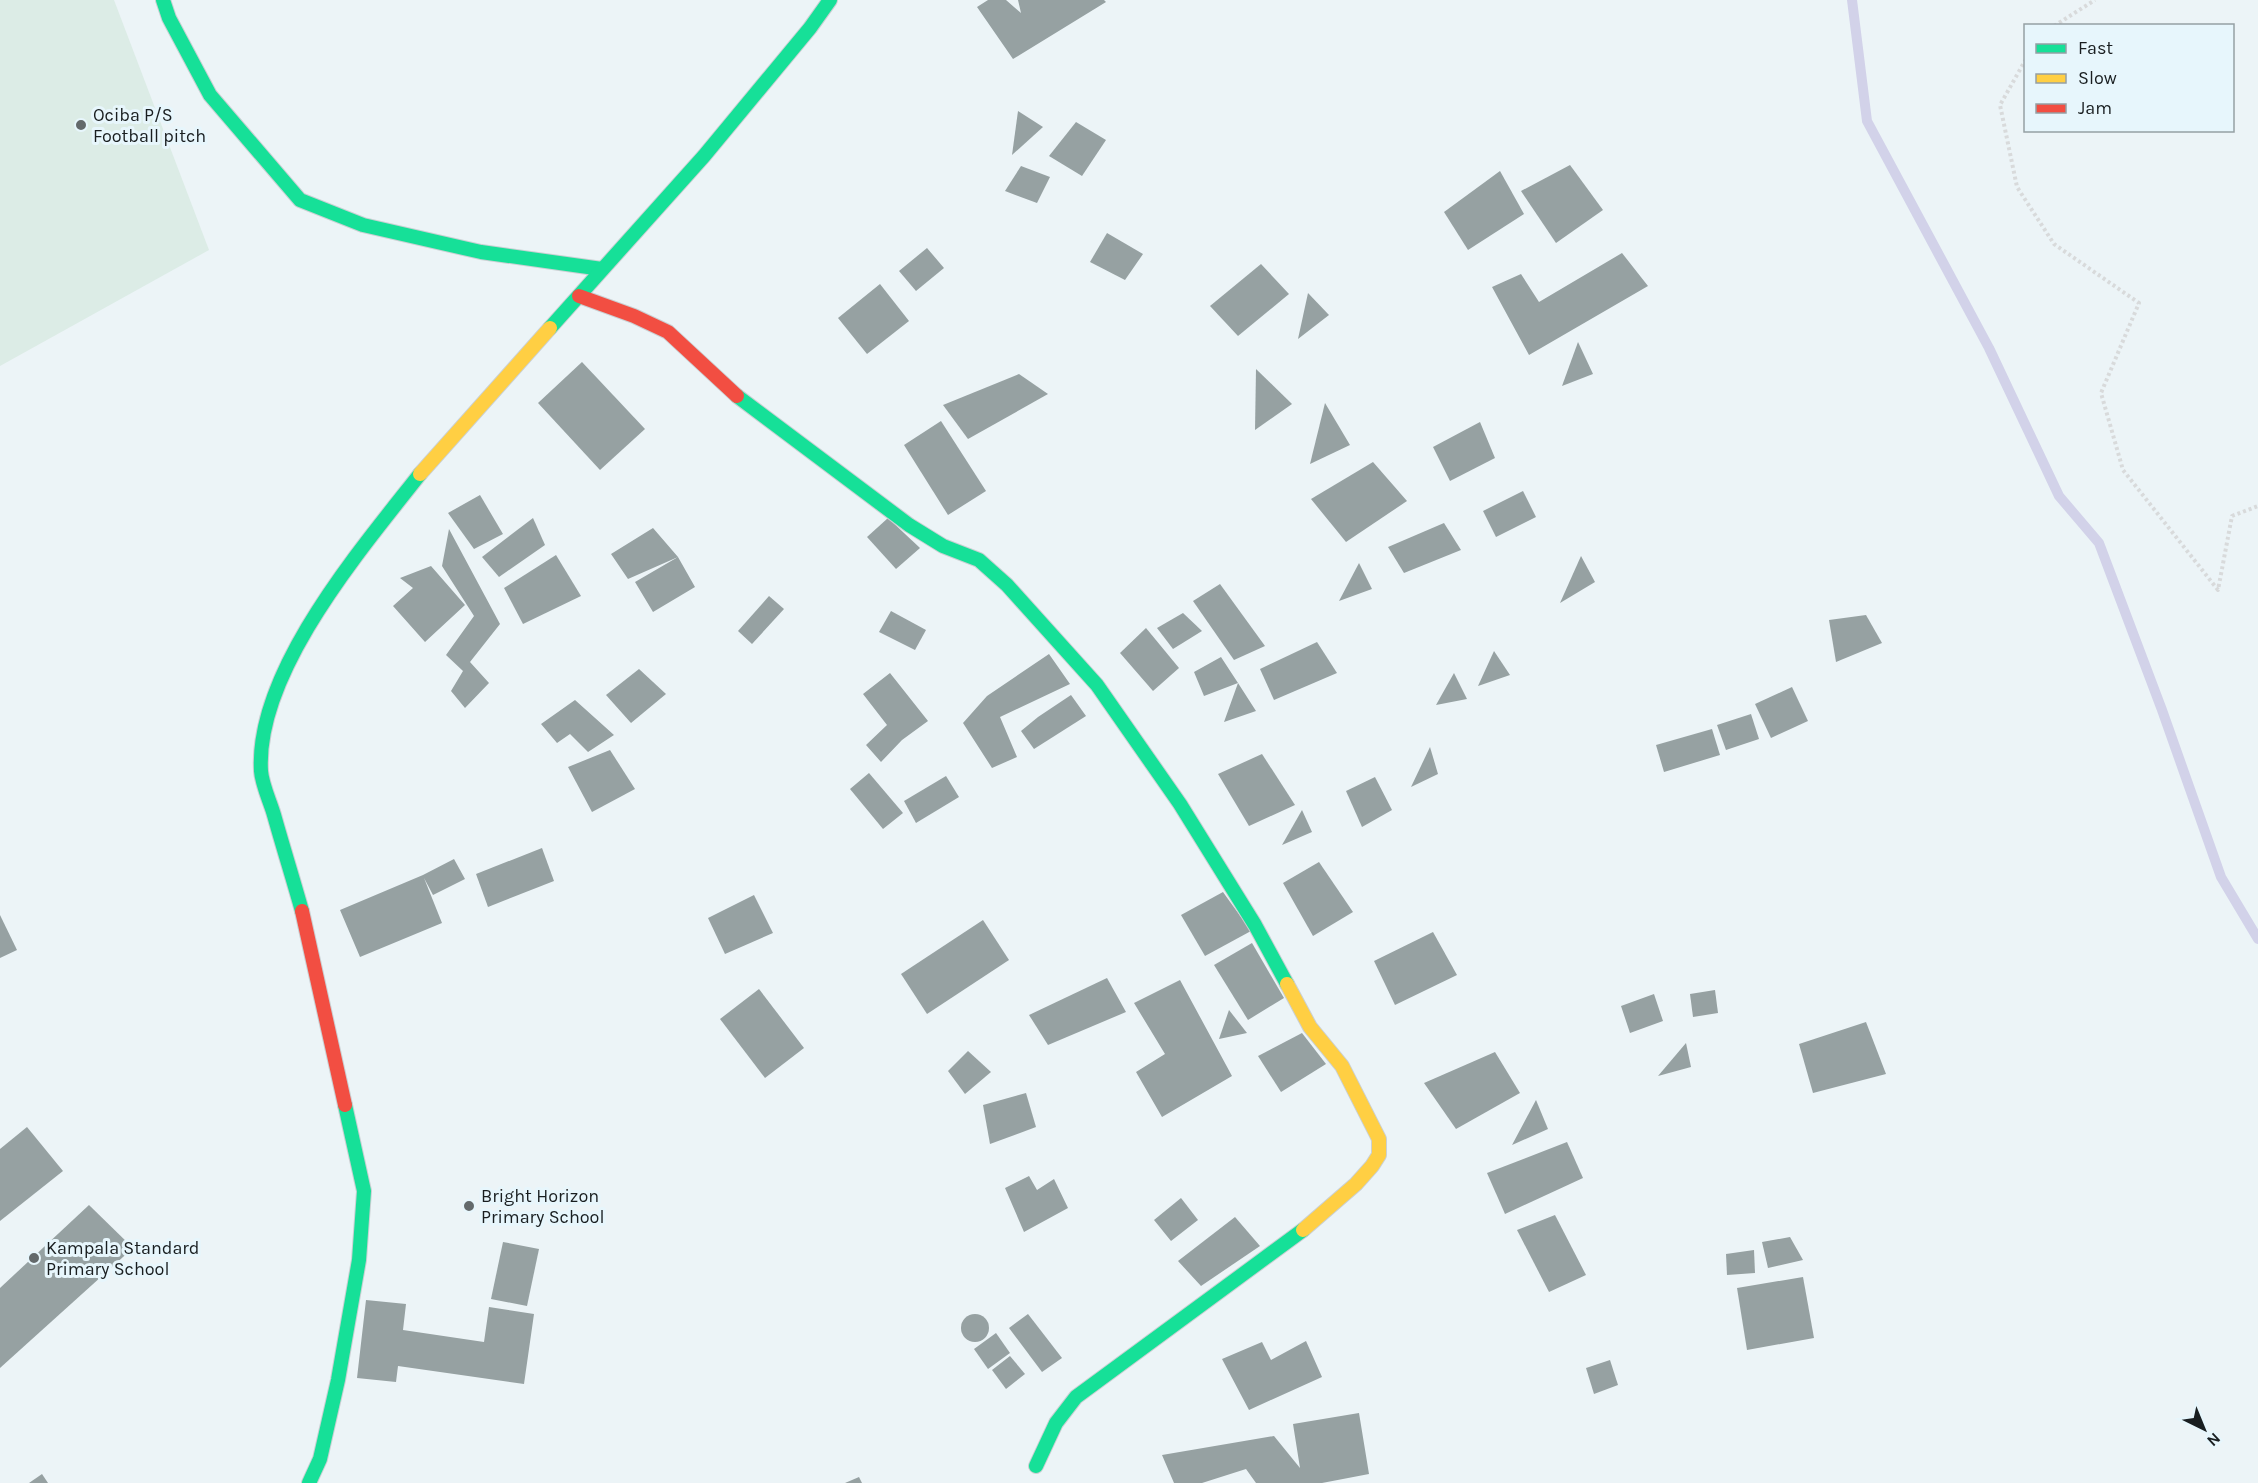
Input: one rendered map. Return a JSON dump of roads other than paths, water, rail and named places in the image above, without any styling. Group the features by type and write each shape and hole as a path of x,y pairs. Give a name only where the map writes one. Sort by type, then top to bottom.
{"street":[{"path":"163,0 169,18 210,95 300,200 363,225 470,250 602,269"},
{"path":"309,1483 320,1459 351,1310 359,1260 364,1191 303,914 261,772 263,738 274,695 308,624 376,530 427,465 712,147 810,28 830,0"},
{"path":"579,296 634,316 668,333 745,403 841,475 918,531 943,546 979,560 1007,585 1097,685 1180,804 1255,925 1310,1027 1342,1066 1379,1139 1379,1155 1372,1166 1356,1184 1306,1227 1076,1397 1056,1424 1036,1466"}],"waterway":[{"path":"1852,0 1867,121 1989,348 2059,496 2099,543 2162,710 2221,877 2258,939"}],"place":[{"name":"Ociba P/S Football pitch","path":"81,125"},
{"name":"Bright Horizon Primary School","path":"469,1206"},
{"name":"Kampala Standard Primary School","path":"34,1258"}]}
